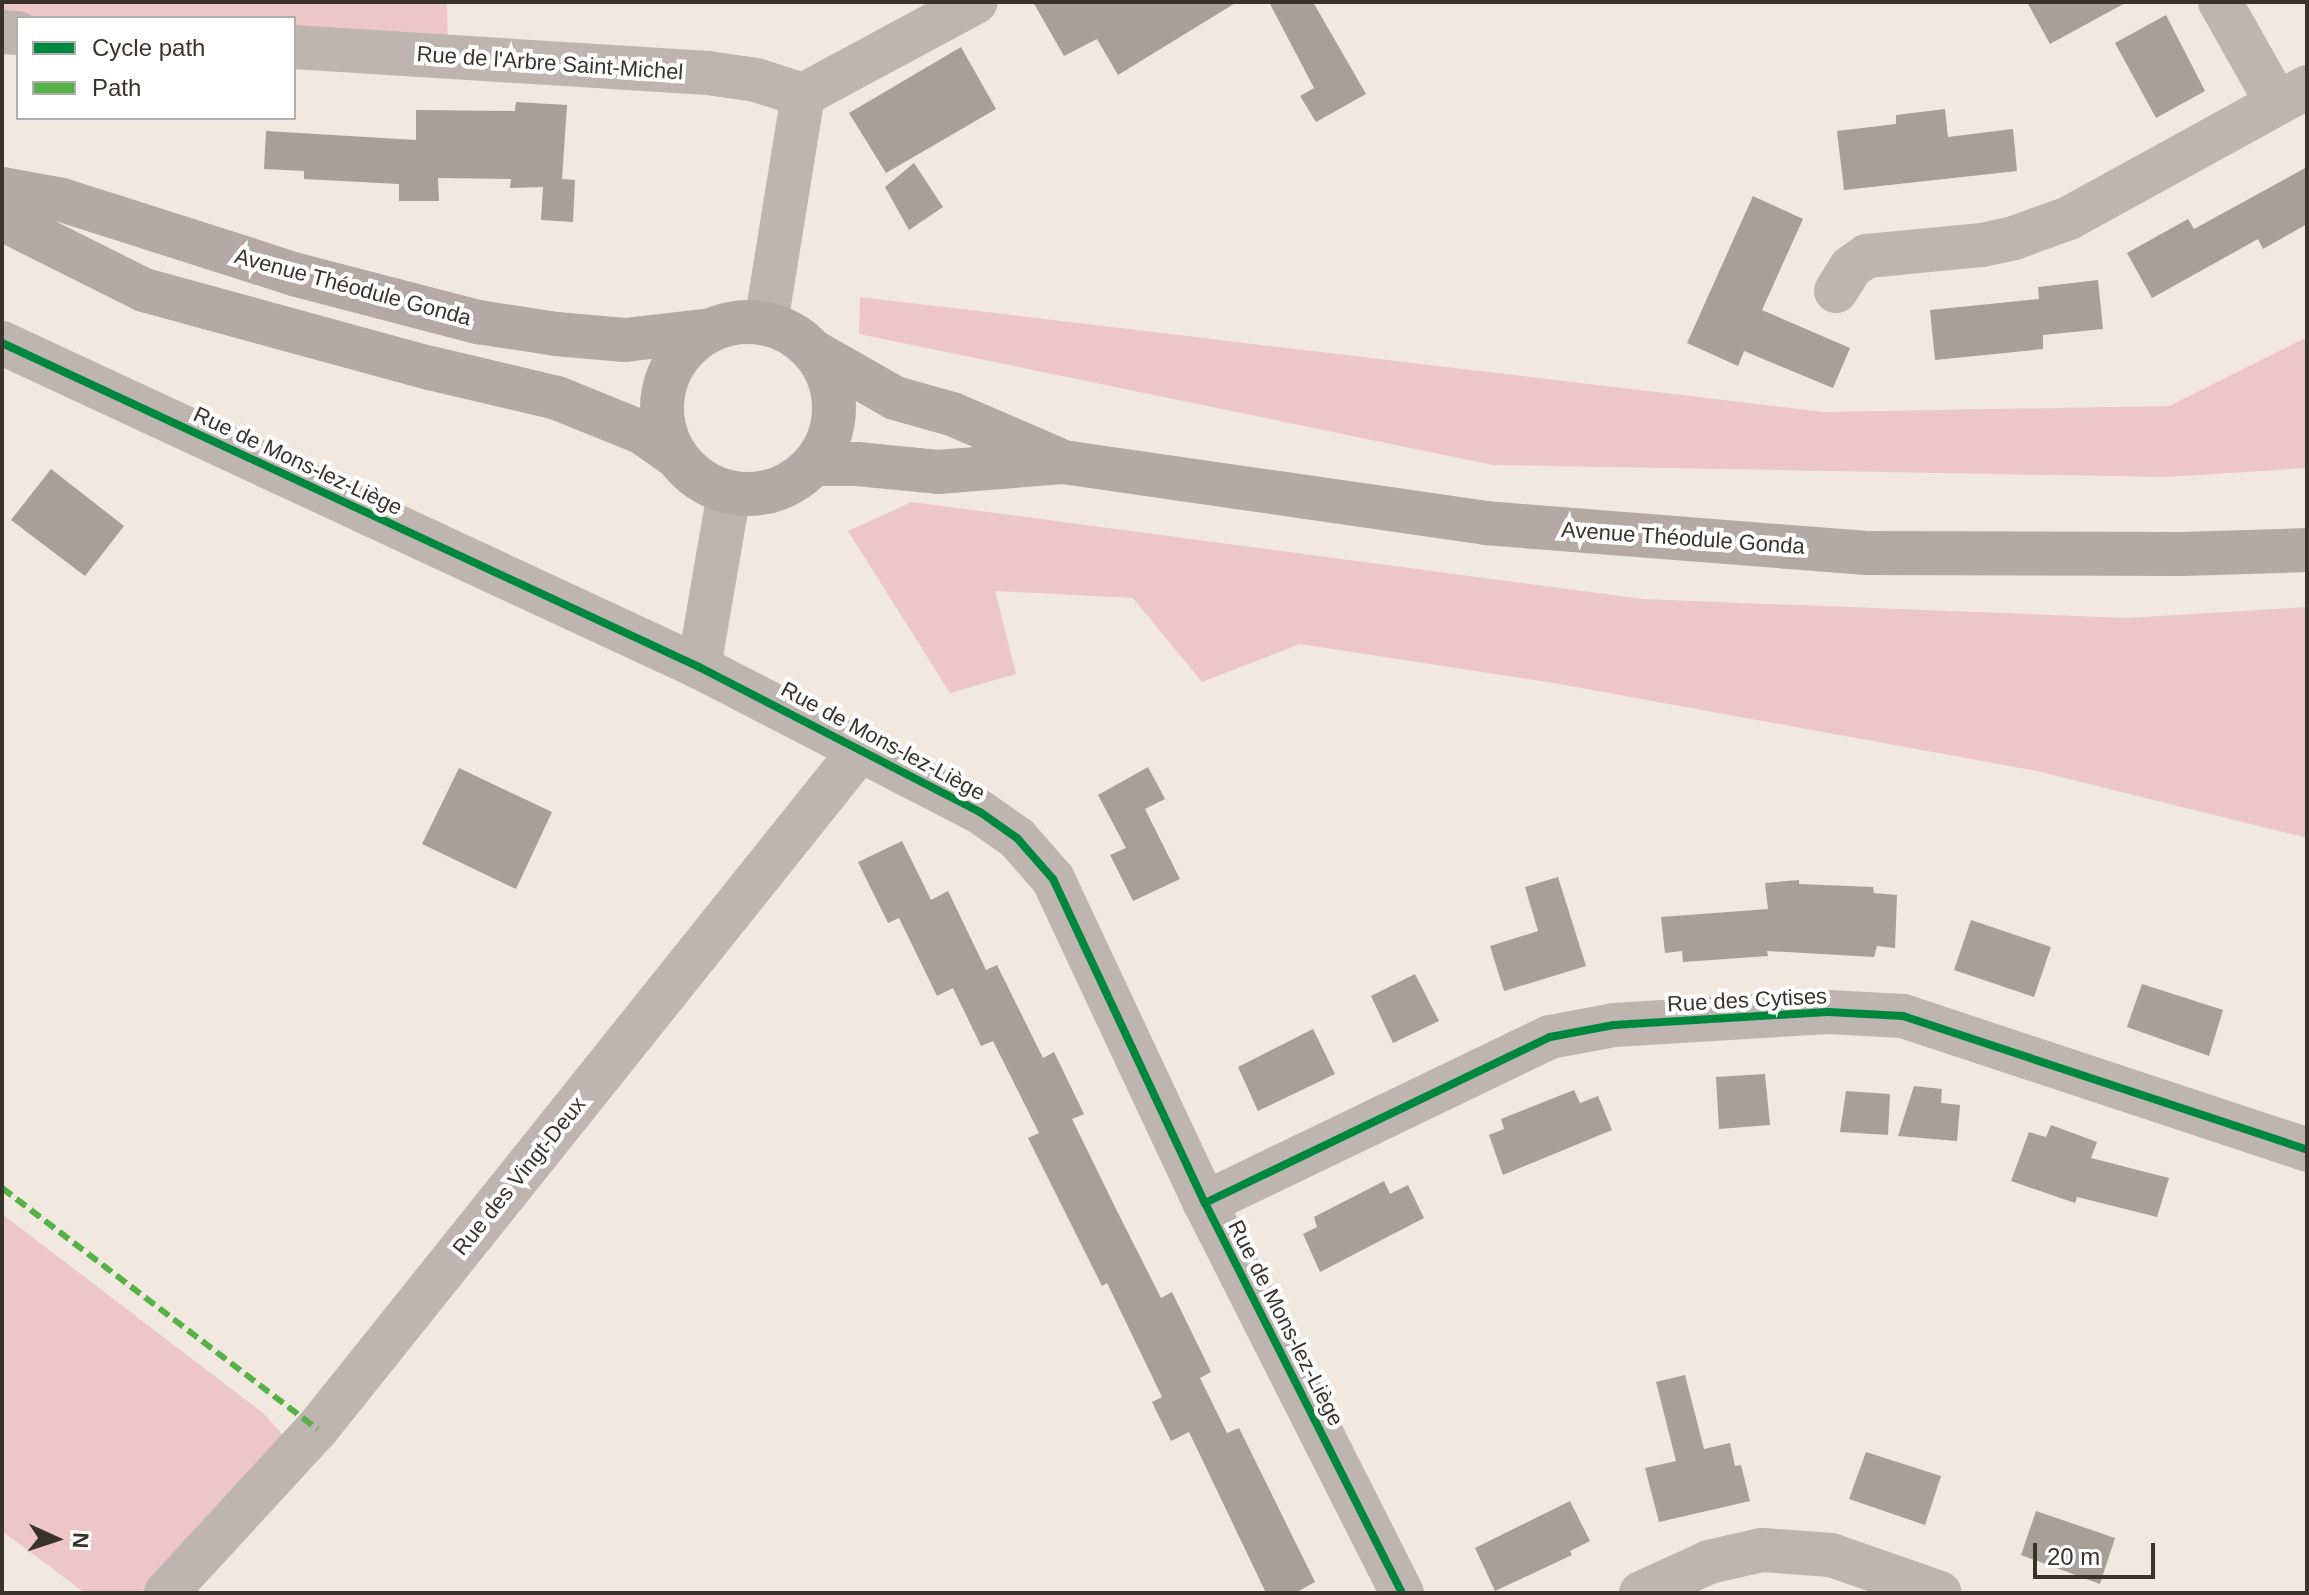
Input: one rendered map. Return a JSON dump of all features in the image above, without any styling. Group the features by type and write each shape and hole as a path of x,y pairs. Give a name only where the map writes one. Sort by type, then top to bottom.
{"main road":[{"name":"Avenue Théodule Gonda","path":"2,189 62,200 297,275 478,322 625,340 711,330"},
{"path":"2,219 144,290 430,368 557,398 643,433 677,457 691,473 729,493 752,495 776,490 796,480 814,464 830,432 833,396 826,373 814,352 792,334 766,323 738,322 711,330 690,344 675,363 665,386 662,410 666,435 677,457"},
{"name":"Avenue Théodule Gonda","path":"814,352 895,398 952,414 1063,462"},
{"name":"Avenue Théodule Gonda","path":"814,464 857,464 938,472 1063,462 1485,523 1867,553 2181,554 2307,550"}],"street":[{"path":"766,323 803,95 976,2"},
{"path":"1836,291 1851,267 1867,256 1982,245 2014,238 2069,218 2292,95 2220,2"},
{"name":"Rue de l'Arbre Saint-Michel","path":"296,47 708,73 756,80 803,95"},
{"name":"Rue de Mons-lez-Liège","path":"2,343 699,667 980,812 1017,838 1053,879 1205,1203 1402,1593"},
{"path":"699,667 729,493"},
{"name":"Rue des Vingt-Deux","path":"166,1593 317,1429 861,749"},
{"name":"Rue des Cytises","path":"1205,1203 1550,1037 1614,1025 1828,1012 1903,1016 2307,1150"},
{"path":"1641,1593 1709,1562 1762,1550 1831,1555 1940,1593"}],"shaded area":[{"path":"2,2 447,2 448,55 296,47 296,16 16,16 16,20 2,32"},
{"path":"860,297 1824,412 2169,406 2307,337 2307,468 2166,477 1493,465 859,334"},
{"path":"912,502 1643,599 2127,618 2307,607 2307,838 2037,771 1554,683 1300,644 1202,682 1133,598 995,591 1016,674 950,693 848,531"},
{"path":"2,1214 263,1413 284,1436 141,1593 85,1593 2,1531"}],"building":[{"path":"1033,2 1237,2 1118,75 1097,39 1064,56"},
{"path":"1269,2 1313,2 1366,94 1316,122 1300,96 1314,88"},
{"path":"2027,2 2127,2 2050,44"},
{"path":"2166,15 2205,91 2156,118 2115,43"},
{"path":"961,47 996,109 886,173 849,113"},
{"path":"516,102 567,105 562,179 575,180 573,222 541,220 543,187 510,188 511,179 438,178 439,201 399,201 399,184 304,179 304,171 264,169 266,131 416,140 416,110 515,111"},
{"path":"1945,109 1948,137 2013,129 2017,171 1844,190 1837,131 1896,124 1896,115"},
{"path":"914,163 943,207 909,230 885,187"},
{"path":"2307,167 2307,224 2263,249 2258,239 2152,298 2127,253 2188,219 2194,229"},
{"path":"1753,196 1803,219 1762,310 1850,348 1833,388 1744,351 1738,366 1687,343"},
{"path":"2098,280 2103,329 2043,335 2043,349 1935,360 1930,310 2039,299 2038,287"},
{"path":"51,469 124,526 85,576 11,520"},
{"path":"1148,767 1165,799 1145,809 1180,879 1133,901 1110,855 1126,848 1098,795"},
{"path":"459,768 552,812 516,889 422,844"},
{"path":"902,841 931,900 948,891 986,970 997,965 1043,1058 1054,1052 1084,1114 1072,1119 1117,1211 1161,1298 1172,1292 1211,1372 1200,1378 1227,1433 1239,1428 1315,1582 1295,1593 1266,1593 1189,1432 1171,1441 1152,1402 1162,1397 1107,1283 1102,1286 1028,1138 1039,1133 993,1041 981,1046 953,988 937,996 899,918 888,923 858,862"},
{"path":"1558,877 1586,966 1504,991 1490,946 1538,931 1525,887"},
{"path":"1799,880 1799,884 1873,887 1874,893 1897,895 1895,948 1877,946 1874,957 1767,951 1768,956 1683,962 1682,951 1665,953 1661,917 1768,909 1765,883"},
{"path":"1971,920 2051,947 2034,997 1954,970"},
{"path":"1415,974 1439,1021 1393,1043 1371,996"},
{"path":"2142,984 2223,1010 2209,1056 2127,1027"},
{"path":"1313,1029 1335,1074 1258,1111 1238,1067"},
{"path":"1765,1074 1770,1125 1719,1129 1716,1077"},
{"path":"1914,1086 1942,1089 1941,1103 1960,1105 1957,1141 1898,1136"},
{"path":"1574,1090 1580,1103 1598,1096 1612,1130 1503,1175 1489,1135 1504,1129 1501,1119"},
{"path":"1846,1091 1890,1094 1888,1135 1840,1132"},
{"path":"2051,1125 2097,1142 2091,1158 2169,1178 2157,1217 2077,1197 2075,1203 2011,1181 2029,1132 2046,1137"},
{"path":"1384,1181 1390,1194 1408,1185 1424,1218 1320,1272 1303,1234 1317,1227 1314,1217"},
{"path":"1685,1375 1704,1449 1730,1443 1735,1466 1741,1465 1750,1501 1659,1522 1645,1468 1676,1461 1656,1382"},
{"path":"1866,1452 1941,1476 1925,1525 1849,1499"},
{"path":"1570,1501 1590,1541 1570,1551 1572,1555 1495,1591 1475,1548"},
{"path":"2036,1511 2115,1538 2100,1584 2021,1555"}],"marked path":[{"path":"2,1188 317,1429"}],"cycle path":[{"path":"2,343 699,667 980,812 1017,838 1053,879 1205,1203 1402,1593"},
{"path":"1205,1203 1550,1037 1614,1025 1828,1012 1903,1016 2307,1150"}]}
